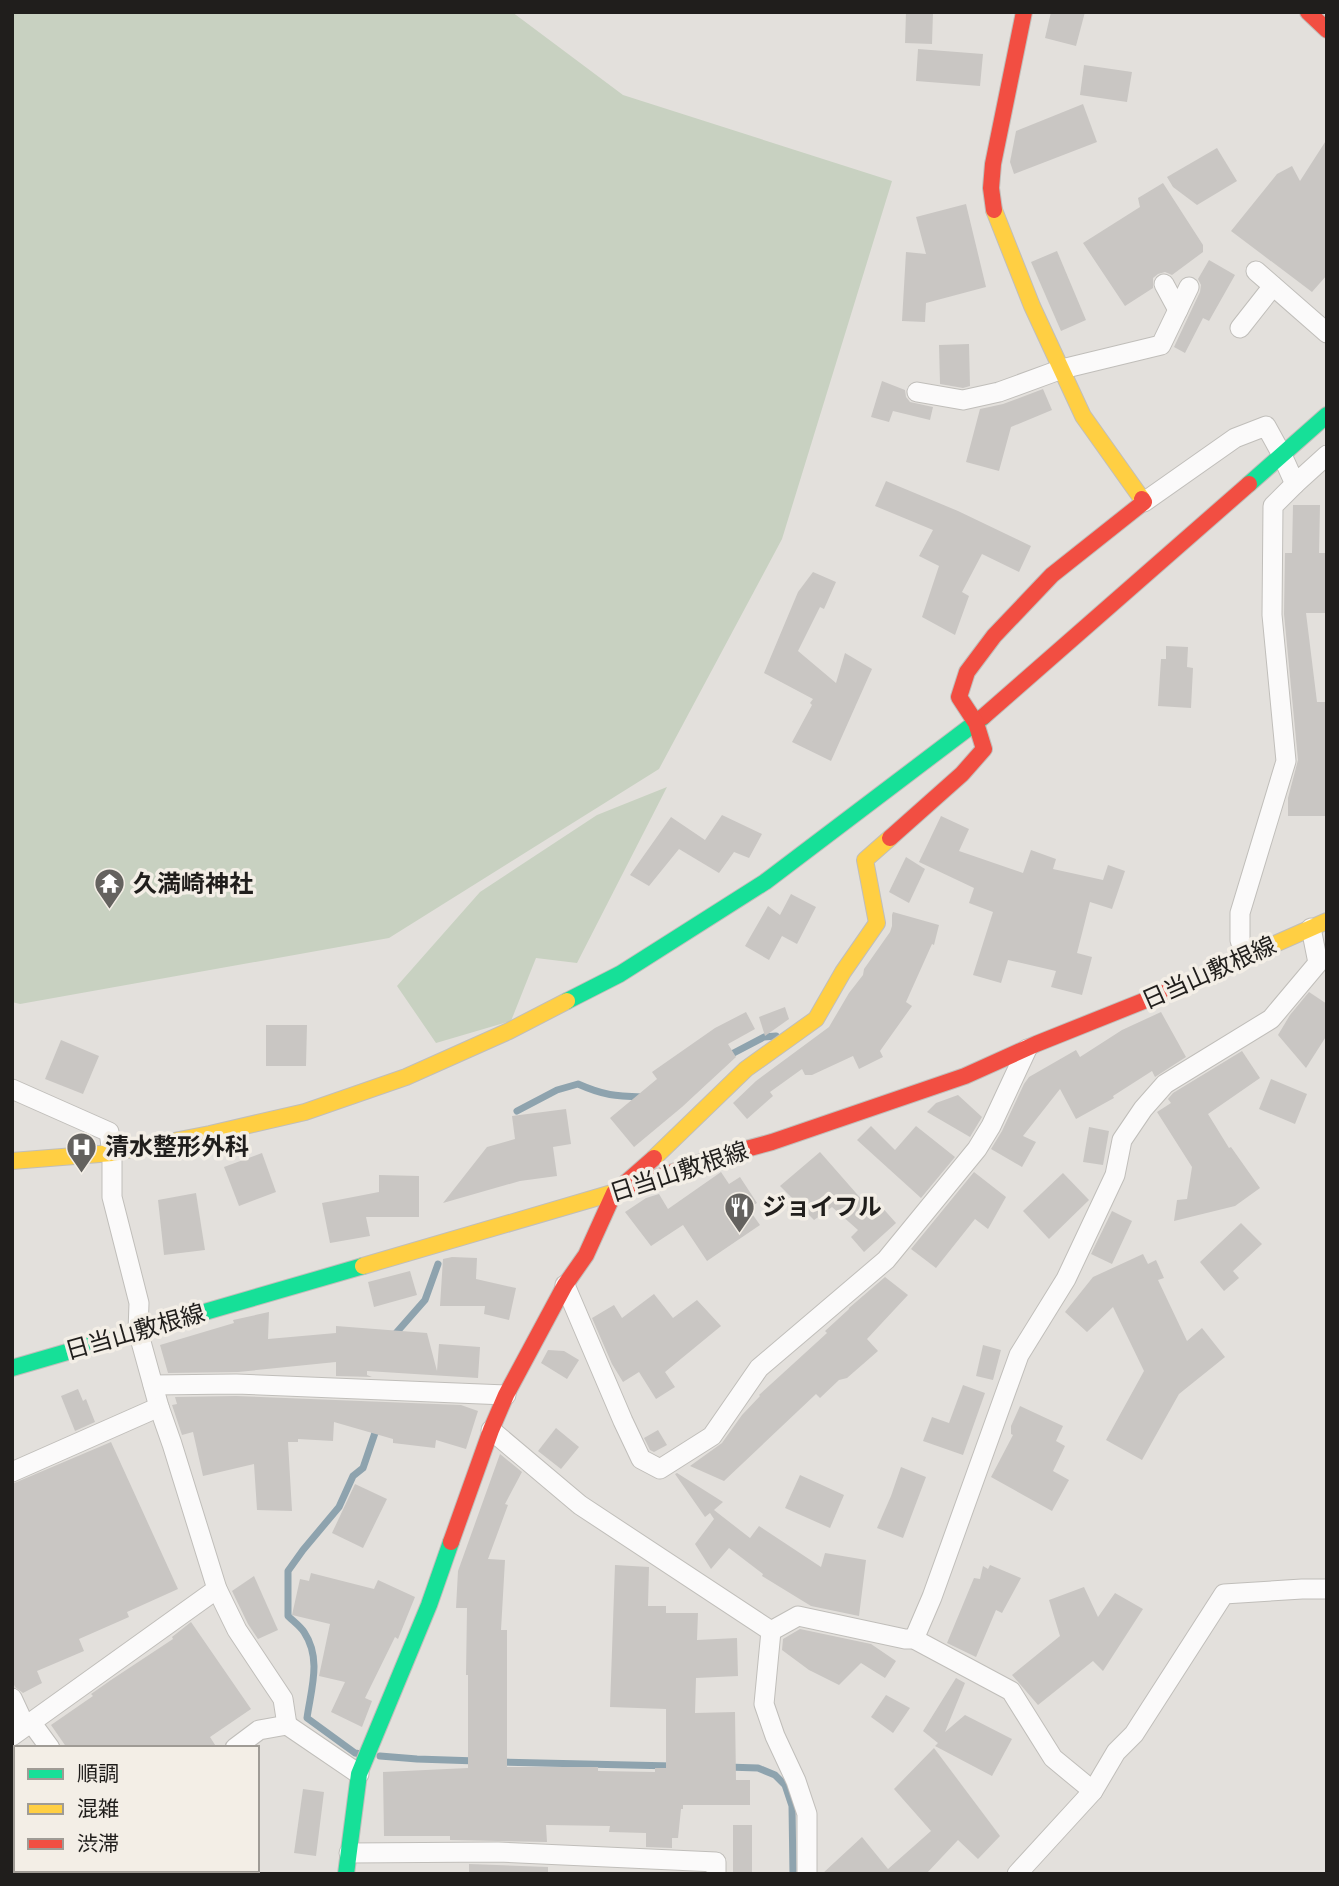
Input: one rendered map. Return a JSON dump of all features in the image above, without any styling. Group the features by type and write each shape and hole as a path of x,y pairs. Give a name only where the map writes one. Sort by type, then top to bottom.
{"street":[{"path":"1024,12 993,164 992,199 1032,306 1083,416 1144,502"},
{"path":"1308,12 1327,30"},
{"path":"1256,271 1327,333"},
{"path":"1164,284 1178,310"},
{"path":"1240,328 1273,286"},
{"path":"917,392 963,400 999,392 1062,369 1161,345 1189,287"},
{"path":"12,1161 112,1153 305,1112 406,1077 509,1031 620,974 765,883 976,723 1327,415"},
{"path":"346,1874 359,1774 429,1605 506,1395 565,1285 586,1255 614,1193 662,1151 746,1069 816,1019 843,972 877,923 865,860 962,774 985,749 976,723 959,697 967,673 994,636 1052,575 1144,502 1235,438 1266,426 1295,484"},
{"path":"1245,957 1240,940 1240,913 1286,761 1272,615 1273,506 1327,455"},
{"path":"914,1639 932,1597 1019,1355 1066,1279 1115,1175 1122,1140 1143,1109 1165,1084 1271,1019 1318,963 1319,925"},
{"name":"日当山敷根線","path":"12,1368 614,1193 713,1158 772,1142 965,1076 1036,1044 1152,999 1319,925"},
{"path":"565,1285 641,1460 660,1469 712,1436 759,1368 886,1260 977,1149 991,1126 1027,1049"},
{"path":"12,1089 109,1132 112,1197 139,1303 138,1331 159,1407 217,1589 237,1630 283,1699 287,1725"},
{"path":"153,1385 236,1384 506,1395"},
{"path":"12,1472 159,1407"},
{"path":"492,1430 580,1505 771,1631"},
{"path":"23,1728 217,1589"},
{"path":"1017,1874 1093,1791 1116,1752 1134,1734 1224,1594 1327,1589"},
{"path":"771,1631 798,1616 914,1639 1011,1691 1053,1758 1093,1791"},
{"path":"771,1631 764,1704 807,1814 807,1874"},
{"path":"12,1698 23,1728 47,1746"},
{"path":"238,1746 259,1730 287,1725 359,1774"},
{"path":"349,1853 498,1852 716,1862 716,1874"}],"green space":[{"path":"12,12 512,12 623,95 892,181 782,539 659,769 389,938 20,1004 12,1002"},
{"path":"667,787 577,963 536,958 511,1021 436,1043 397,986 480,892 597,815"}],"building":[{"path":"906,12 933,12 932,44 905,43"},
{"path":"1051,12 1085,12 1076,46 1045,38"},
{"path":"918,49 983,54 980,86 916,81"},
{"path":"1084,65 1132,72 1127,102 1080,95"},
{"path":"1083,104 1097,142 1014,174 1010,162 1016,131"},
{"path":"1327,139 1327,275 1312,292 1231,231 1277,174 1292,166 1300,181"},
{"path":"1217,148 1237,181 1197,205 1173,187 1167,177"},
{"path":"1163,183 1203,245 1203,252 1172,275 1165,272 1158,274 1153,278 1153,288 1125,306 1083,243 1140,207 1138,198"},
{"path":"966,204 986,287 926,303 925,322 902,321 906,252 926,254 916,217"},
{"path":"1057,251 1086,320 1061,331 1031,262"},
{"path":"1209,260 1235,275 1209,321 1203,318 1185,353 1174,347 1200,292 1198,279"},
{"path":"969,344 970,386 963,388 940,384 939,345"},
{"path":"882,381 905,390 910,402 933,407 930,420 893,411 889,422 871,417"},
{"path":"1043,389 1052,410 1011,427 999,471 966,462 980,409 1003,404"},
{"path":"886,481 1031,546 1019,572 982,554 962,592 969,596 955,635 922,617 939,566 919,556 933,530 875,506"},
{"path":"1293,505 1320,505 1319,553 1326,553 1326,613 1306,613 1317,702 1327,702 1327,816 1288,816 1288,798 1298,760 1284,614 1285,553 1292,553"},
{"path":"813,572 836,582 824,609 820,607 798,651 836,683 845,653 872,669 831,761 792,742 813,699 764,673 798,592"},
{"path":"1166,646 1188,647 1187,667 1193,668 1191,708 1158,706 1161,659 1166,659"},
{"path":"722,815 762,834 749,858 734,852 719,873 679,849 649,886 630,875 671,817 705,840"},
{"path":"941,816 969,829 959,851 1023,873 1031,850 1056,859 1053,869 1103,880 1108,865 1125,871 1112,909 1090,902 1077,953 1092,957 1082,995 1051,987 1056,971 1008,960 1001,983 973,975 993,912 969,903 974,888 919,862"},
{"path":"906,857 925,869 909,903 889,892"},
{"path":"791,894 816,907 797,944 782,936 769,960 745,946 768,906 780,915"},
{"path":"893,912 939,925 934,945 932,944 906,1002 912,1006 880,1051 883,1057 859,1069 853,1056 812,1075 805,1075 802,1069 770,1092 773,1096 747,1119 733,1103 756,1081 829,1027 890,932"},
{"path":"1309,992 1327,1004 1327,1035 1306,1068 1278,1035"},
{"path":"785,1007 789,1019 765,1036 759,1017"},
{"path":"746,1012 755,1029 728,1044 736,1057 634,1147 610,1118 657,1079 652,1072 715,1028"},
{"path":"1161,1012 1186,1057 1155,1077 1152,1071 1113,1096 1114,1098 1076,1119 1060,1089 1023,1136 1036,1142 1022,1167 991,1149 1029,1077 1076,1050 1080,1057 1122,1030"},
{"path":"266,1025 307,1025 306,1066 266,1066"},
{"path":"61,1040 99,1056 83,1094 45,1079"},
{"path":"1242,1051 1260,1078 1208,1114 1229,1148 1231,1147 1260,1188 1235,1206 1174,1221 1177,1200 1187,1199 1192,1167 1157,1112 1171,1103 1168,1099 1173,1093"},
{"path":"1271,1079 1307,1094 1295,1124 1259,1109"},
{"path":"958,1095 982,1117 970,1137 927,1112 936,1103"},
{"path":"566,1109 571,1144 553,1147 557,1176 520,1181 443,1203 487,1147 515,1139 512,1116"},
{"path":"871,1126 895,1150 916,1126 955,1157 921,1198 857,1140"},
{"path":"1089,1127 1109,1131 1103,1165 1083,1162"},
{"path":"820,1152 863,1201 871,1195 896,1223 864,1252 851,1237 858,1230 832,1207 814,1220 780,1186"},
{"path":"262,1153 276,1192 239,1206 224,1167"},
{"path":"721,1172 729,1184 740,1177 757,1203 748,1208 760,1225 707,1261 683,1225 651,1246 625,1212 646,1198 659,1194 668,1209"},
{"path":"974,1172 1006,1197 988,1229 975,1219 936,1268 911,1249"},
{"path":"1063,1173 1089,1200 1049,1239 1023,1211"},
{"path":"379,1175 419,1176 419,1217 366,1217 370,1236 330,1243 322,1203 379,1192"},
{"path":"196,1193 205,1250 164,1255 158,1200"},
{"path":"1112,1211 1132,1221 1112,1264 1091,1254"},
{"path":"1241,1223 1262,1244 1233,1271 1239,1278 1224,1291 1200,1262"},
{"path":"1143,1254 1148,1264 1156,1260 1164,1278 1158,1280 1187,1341 1202,1328 1225,1357 1179,1394 1142,1460 1106,1440 1144,1371 1113,1307 1087,1332 1065,1312 1093,1277"},
{"path":"477,1258 476,1279 516,1288 509,1320 484,1314 485,1306 440,1306 443,1259"},
{"path":"410,1271 417,1295 374,1307 368,1282"},
{"path":"885,1277 908,1295 867,1339 878,1351 820,1398 816,1394 724,1481 690,1466 722,1443 759,1395"},
{"path":"654,1294 673,1318 697,1300 721,1326 665,1372 675,1387 656,1399 639,1372 623,1382 592,1318 614,1305 622,1318"},
{"path":"269,1312 268,1339 336,1333 336,1326 427,1333 437,1371 439,1344 480,1347 478,1378 367,1371 367,1375 372,1377 336,1376 336,1362 238,1372 168,1373 160,1345 234,1323 233,1320"},
{"path":"983,1345 1001,1350 993,1380 976,1376"},
{"path":"548,1350 564,1351 579,1360 567,1379 541,1363"},
{"path":"963,1385 985,1393 963,1455 923,1441 932,1417 949,1423"},
{"path":"78,1389 83,1401 86,1399 95,1422 75,1431 61,1396"},
{"path":"236,1396 461,1405 478,1411 466,1449 436,1440 435,1448 393,1443 393,1439 334,1422 333,1441 298,1439 298,1442 288,1442 292,1511 257,1510 254,1464 203,1476 193,1432 182,1435 172,1405 177,1404 175,1397"},
{"path":"1020,1406 1063,1426 1056,1441 1065,1446 1053,1471 1069,1480 1052,1511 991,1477 1013,1435 1011,1426"},
{"path":"556,1428 579,1447 561,1469 538,1451"},
{"path":"658,1430 667,1445 654,1452 644,1438"},
{"path":"111,1442 178,1589 127,1612 129,1617 79,1639 84,1651 37,1671 42,1683 23,1693 15,1687 12,1680 12,1484"},
{"path":"500,1454 522,1472 505,1504 508,1505 488,1559 505,1560 501,1630 507,1630 507,1767 598,1767 598,1771 655,1772 655,1768 666,1768 666,1709 610,1707 615,1565 649,1567 648,1606 666,1606 666,1613 698,1613 697,1640 737,1638 738,1676 696,1678 695,1713 735,1712 736,1780 750,1780 750,1805 683,1805 678,1838 672,1838 672,1848 646,1847 646,1833 609,1832 610,1826 546,1825 547,1842 450,1840 450,1836 384,1836 383,1772 468,1768 467,1608 456,1608 458,1571"},
{"path":"901,1467 926,1477 903,1538 877,1528"},
{"path":"675,1474 723,1502 714,1510 750,1538 759,1526 821,1567 825,1553 866,1560 859,1616 811,1606 762,1576 763,1574 729,1548 711,1569 695,1544 714,1519 710,1513 705,1517"},
{"path":"800,1475 844,1495 830,1528 785,1508"},
{"path":"355,1484 387,1499 363,1548 332,1533"},
{"path":"990,1565 1021,1578 1002,1613 996,1610 976,1657 947,1643 974,1578 980,1579 983,1566 988,1569"},
{"path":"311,1573 374,1589 378,1580 415,1597 398,1639 395,1637 365,1698 372,1701 362,1727 331,1712 345,1682 319,1676 330,1624 292,1615 300,1579 309,1581"},
{"path":"254,1576 278,1630 258,1639 232,1591"},
{"path":"1084,1587 1098,1617 1115,1593 1143,1609 1103,1671 1093,1661 1038,1705 1012,1675 1060,1636 1049,1600"},
{"path":"191,1622 251,1709 210,1737 216,1746 66,1746 51,1725 93,1696 91,1694 173,1639 172,1637"},
{"path":"800,1629 871,1644 896,1661 885,1678 861,1663 839,1685 809,1670 782,1650 783,1639"},
{"path":"956,1678 965,1683 945,1732 965,1715 1012,1739 992,1776 935,1746 938,1743 923,1731"},
{"path":"886,1695 910,1708 893,1733 871,1717"},
{"path":"934,1748 1000,1836 978,1859 958,1840 926,1874 822,1874 862,1837 888,1869 931,1831 894,1789"},
{"path":"303,1789 324,1792 316,1856 294,1853"},
{"path":"733,1825 752,1825 752,1874 733,1874"},
{"path":"469,1864 548,1867 548,1874 469,1874"}],"waterway":[{"path":"726,1057 764,1037 776,1036"},
{"path":"517,1111 557,1090 578,1084 611,1095 645,1097"},
{"path":"395,1337 425,1300 438,1264"},
{"path":"361,1754 355,1753 307,1718 314,1674 313,1653 304,1632 288,1616 288,1571 339,1507 353,1476 363,1468 377,1427"},
{"path":"380,1756 477,1761"},
{"path":"500,1762 673,1766"},
{"path":"727,1767 758,1768 775,1775 785,1785 792,1806 793,1874"}],"traffic: fast":[{"path":"1249,484 1327,415"},
{"path":"567,1001 620,974 765,882 983,717"},
{"path":"12,1368 363,1266"},
{"path":"346,1874 359,1774 429,1605 451,1542"}],"traffic: slow":[{"path":"994,210 1032,306 1083,416 1142,499"},
{"path":"654,1158 746,1069 816,1019 843,972 877,923 865,860 890,838"},
{"path":"1171,990 1327,921"},
{"path":"12,1161 112,1153 305,1112 406,1077 509,1031 567,1001"},
{"path":"363,1266 619,1191"}],"traffic: jam":[{"path":"994,210 991,188 993,164 1024,12"},
{"path":"1308,12 1327,30"},
{"path":"983,717 1249,484"},
{"path":"890,838 962,774 984,749 976,723 959,697 967,672 994,636 1052,575 1144,502 1142,499"},
{"path":"619,1191 965,1076 1036,1044 1171,990"},
{"path":"451,1542 506,1395 565,1285 586,1255 614,1193 654,1158"}],"place":[{"name":"久満崎神社","path":"110,911"},
{"name":"清水整形外科","path":"82,1174"},
{"name":"ジョイフル","path":"739,1234"}]}
